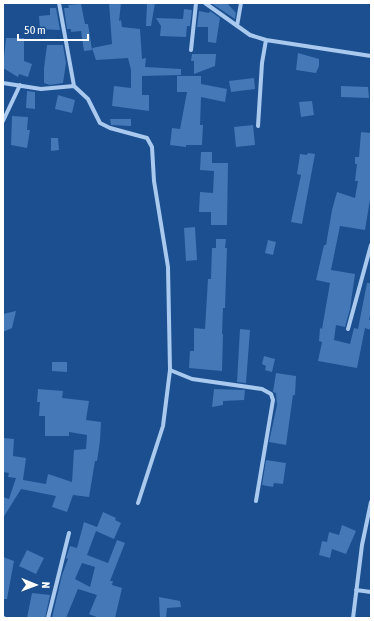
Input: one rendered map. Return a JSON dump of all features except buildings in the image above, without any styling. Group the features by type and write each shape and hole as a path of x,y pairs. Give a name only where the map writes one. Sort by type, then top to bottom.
{"street":[{"path":"59,3 74,86 88,99 100,123 110,128 147,138 150,142 154,181 168,267 170,370 163,426 138,503"},
{"path":"191,50 196,3"},
{"path":"205,3 250,35 266,40 371,56"},
{"path":"237,26 241,3"},
{"path":"258,126 262,63 266,40"},
{"path":"3,83 41,89 74,86"},
{"path":"3,121 20,85"},
{"path":"348,329 371,246"},
{"path":"170,370 192,378 262,389 271,394 273,400 256,501"},
{"path":"353,618 366,524 371,502"},
{"path":"48,618 68,533"},
{"path":"356,590 371,592"}]}
